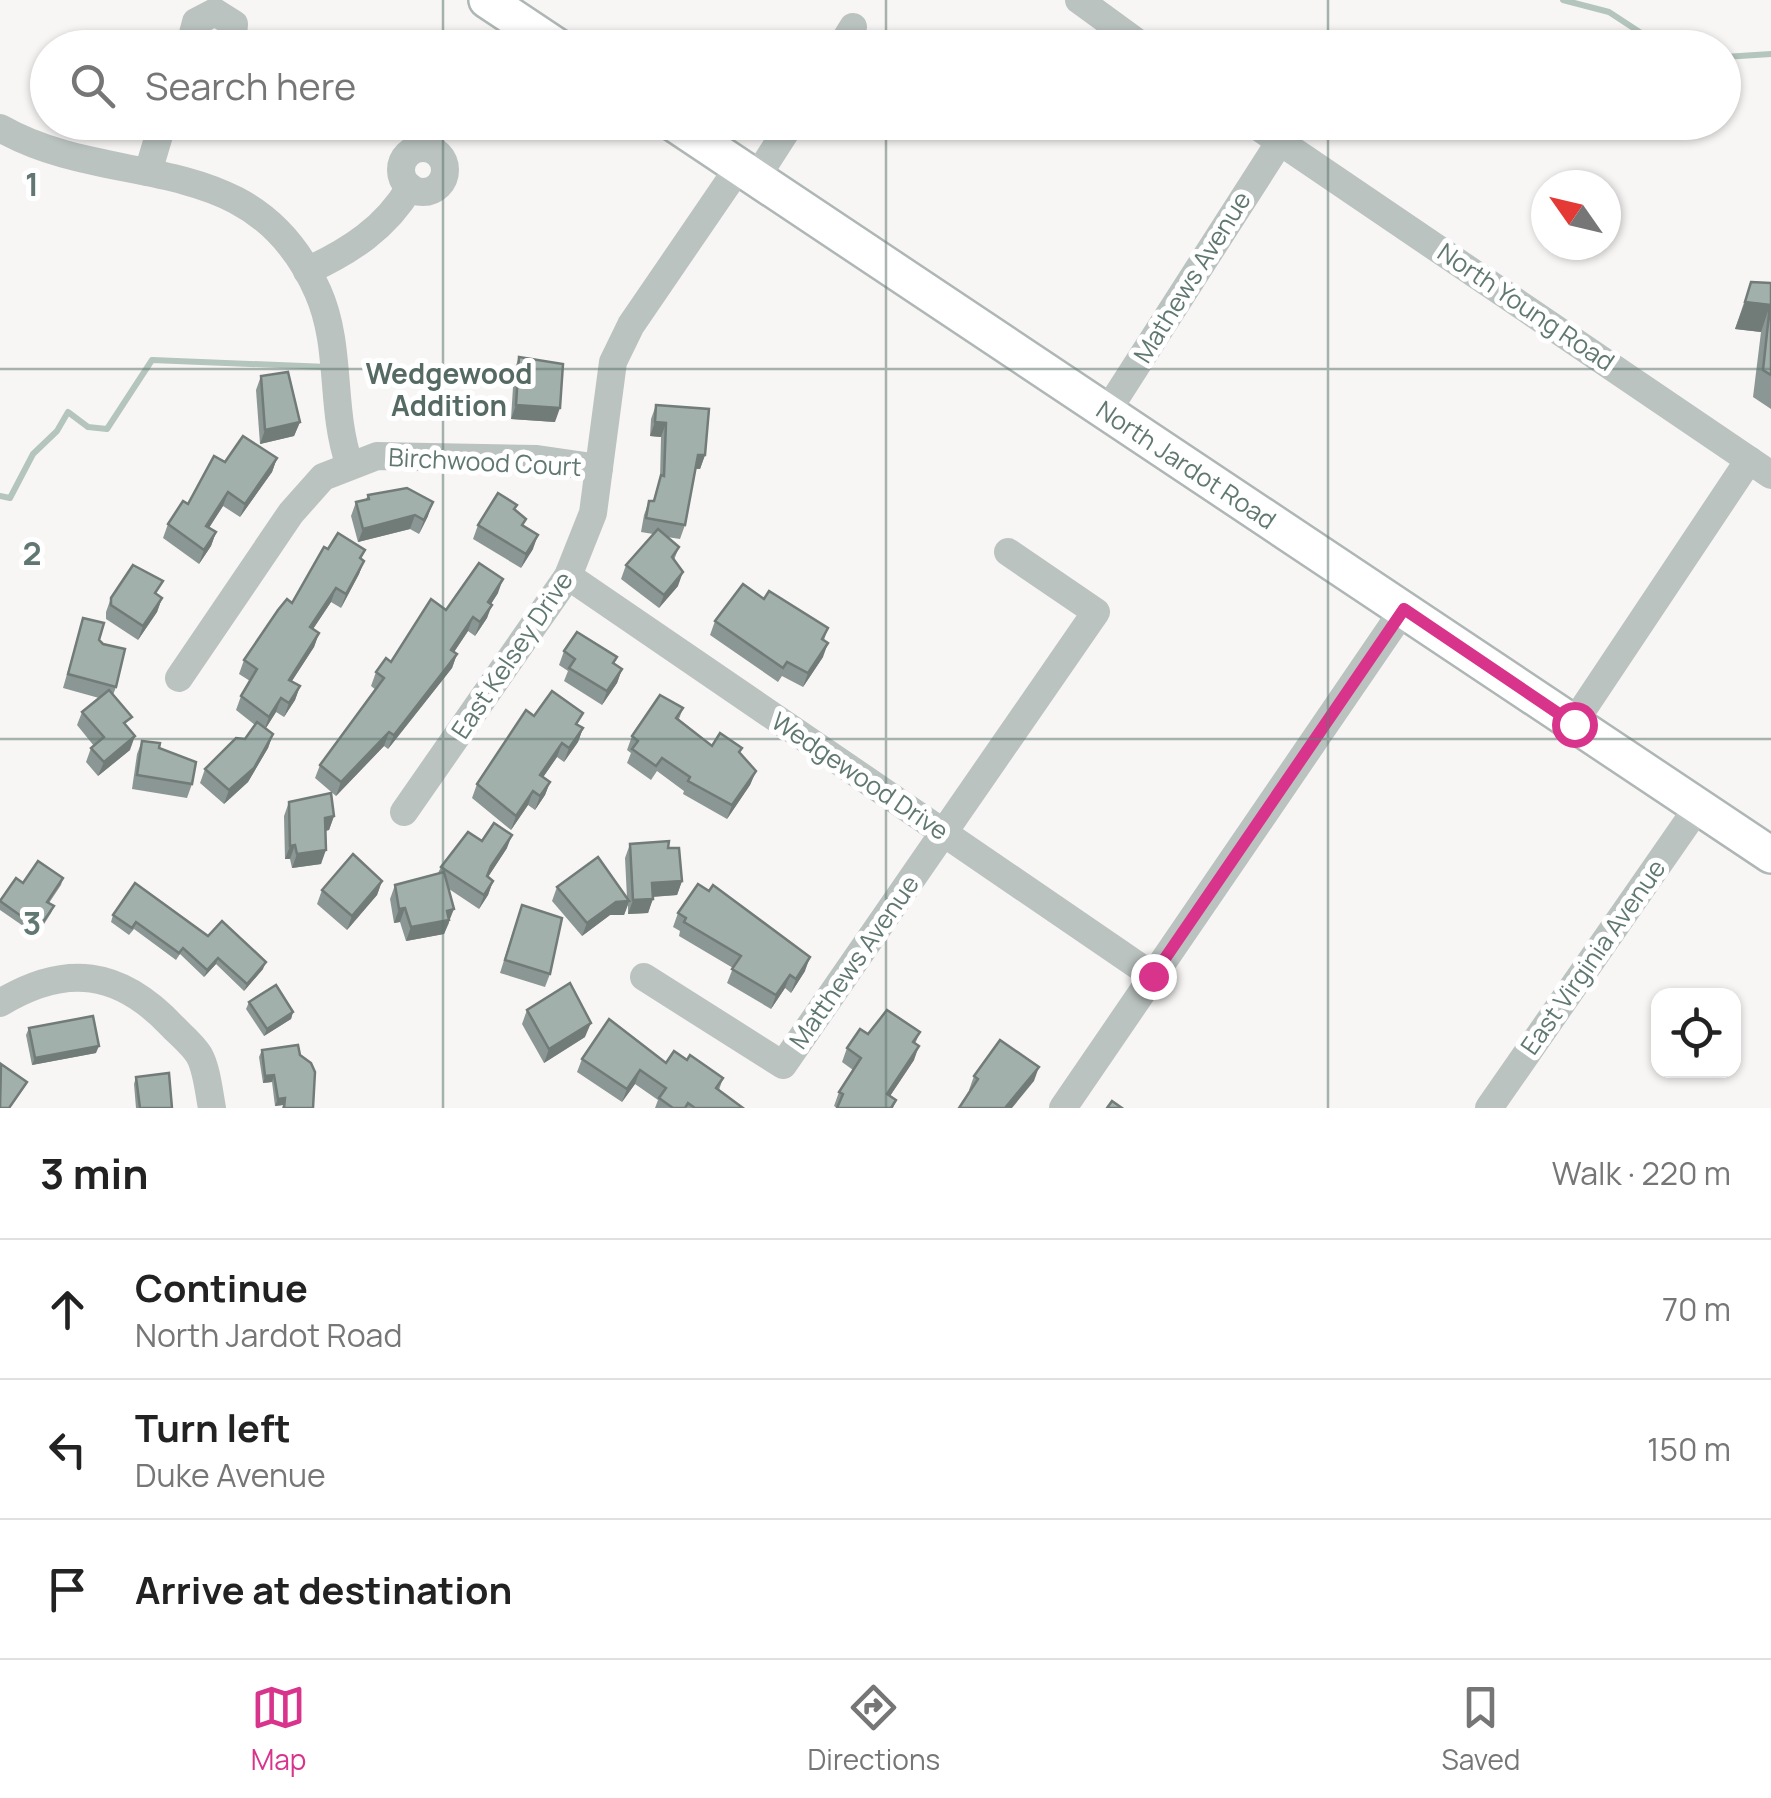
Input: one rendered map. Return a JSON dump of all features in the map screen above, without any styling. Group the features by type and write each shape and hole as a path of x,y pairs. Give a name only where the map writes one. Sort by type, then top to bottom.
{"main road":[{"path":"487,0 532,30"},
{"name":"North Jardot Road","path":"699,140 1771,855"}],"street":[{"path":"1079,0 1121,30"},
{"path":"194,30 196,22 216,12 234,24 234,30"},
{"path":"0,128 45,150 235,196 264,219 308,271 325,311 335,410 349,464"},
{"path":"148,172 157,140"},
{"name":"East Kelsey Drive","path":"404,812 568,576 593,513 608,379 620,344 776,140"},
{"name":"North Young Road","path":"1275,140 1760,468"},
{"name":"Mathews Avenue","path":"1106,412 1279,143"},
{"path":"308,271 358,243 385,222 410,187"},
{"name":"Birchwood Court","path":"179,678 290,513 323,476 377,456 537,459 599,468"},
{"path":"1574,724 1760,468"},
{"name":"Matthews Avenue","path":"644,976 783,1065 1096,612 1008,552"},
{"name":"Wedgewood Drive","path":"568,576 1153,976"},
{"path":"1063,1108 1404,609"},
{"name":"East Virginia Avenue","path":"1490,1108 1698,807"},
{"path":"0,1003 27,987 56,980 95,976 124,988 144,999 200,1056 212,1108"}],"building":[{"path":"1751,282 1771,283 1771,375 1763,370 1770,305 1745,302"},
{"path":"519,357 563,364 560,408 516,405"},
{"path":"288,372 300,422 265,430 261,376"},
{"path":"656,405 709,409 705,455 698,455 685,525 646,518 649,501 654,501 661,475 664,476 666,423 655,422"},
{"path":"243,436 277,458 245,504 228,492 206,526 216,532 204,550 168,524 183,501 188,504 214,456 225,462"},
{"path":"407,488 433,502 424,520 415,515 363,529 356,502 369,499 368,495"},
{"path":"498,493 517,505 514,509 526,519 522,525 538,535 526,554 478,525"},
{"path":"658,529 679,547 672,557 683,572 664,595 626,565"},
{"path":"338,533 365,550 360,558 364,561 346,594 336,588 310,627 319,633 289,680 300,686 289,703 281,698 269,717 241,696 257,669 244,660 287,599 292,603 324,547 328,549"},
{"path":"479,563 503,579 488,602 492,605 480,622 473,617 451,650 457,654 394,735 389,732 341,782 320,765 384,678 376,672 386,658 391,662 431,599 446,610"},
{"path":"133,565 163,581 155,593 162,598 143,626 111,605 111,598"},
{"path":"743,584 764,599 769,591 828,628 822,639 828,643 808,673 787,662 783,668 715,621"},
{"path":"83,618 104,623 99,640 103,644 125,649 116,687 68,674"},
{"path":"577,632 617,657 613,663 622,669 607,691 569,668 575,659 564,651"},
{"path":"109,690 132,717 124,723 135,736 104,762 91,748 104,737 82,712"},
{"path":"552,691 583,713 576,724 583,728 569,748 562,743 540,775 550,782 540,796 533,791 516,816 477,784 526,710 534,716"},
{"path":"660,695 683,708 676,718 712,746 720,733 742,748 739,752 756,771 732,805 688,781 690,777 662,758 656,766 632,749 638,741 632,736"},
{"path":"257,722 273,734 254,768 229,790 205,769 236,738 245,739"},
{"path":"142,741 160,743 159,748 196,762 192,784 137,775"},
{"path":"331,793 334,816 325,818 326,850 297,854 295,845 290,846 289,802"},
{"path":"494,823 512,835 491,866 487,876 493,881 484,895 441,867 468,832 482,841"},
{"path":"669,841 668,848 679,848 682,881 652,883 653,899 633,900 630,844"},
{"path":"353,854 382,881 352,916 322,890"},
{"path":"598,857 629,901 616,902 587,923 557,887"},
{"path":"38,861 63,878 47,902 54,906 43,922 36,917 31,923 0,901 16,878 23,883"},
{"path":"444,872 454,909 447,911 449,920 411,927 405,908 399,909 395,885"},
{"path":"135,883 208,936 222,921 266,962 247,984 218,958 207,970 183,948 179,953 136,922 132,928 113,915"},
{"path":"698,884 709,891 713,885 810,957 796,979 790,975 776,995 732,969 741,956 684,922 686,918 678,913"},
{"path":"522,905 562,918 550,974 505,960"},
{"path":"570,983 591,1023 549,1049 527,1010"},
{"path":"276,985 293,1012 267,1029 249,1002"},
{"path":"887,1010 920,1032 913,1042 919,1046 887,1094 896,1100 891,1108 837,1108 843,1094 839,1092 861,1058 847,1048 860,1029 868,1034"},
{"path":"93,1016 99,1046 35,1058 29,1028"},
{"path":"609,1019 666,1063 674,1051 687,1060 690,1055 723,1078 716,1088 743,1108 695,1108 688,1103 685,1108 673,1108 659,1098 666,1088 640,1070 627,1089 582,1059"},
{"path":"1000,1040 1039,1067 1005,1108 959,1108 978,1079 974,1076"},
{"path":"298,1045 300,1055 315,1072 313,1108 284,1108 285,1098 278,1099 274,1075 265,1076 262,1050"},
{"path":"1,1064 27,1082 9,1108 0,1108"},
{"path":"169,1073 172,1108 140,1108 136,1077"}],"waterway":[{"path":"1563,0 1609,12 1636,30"},
{"path":"1741,56 1771,54"},
{"path":"0,496 10,498 33,454 57,431 68,412 88,427 107,429 152,360 328,367"}],"district":[{"name":"Wedgewood Addition","path":"449,390"}],"route":[{"path":"1153,976 1404,609 1574,724"}]}
